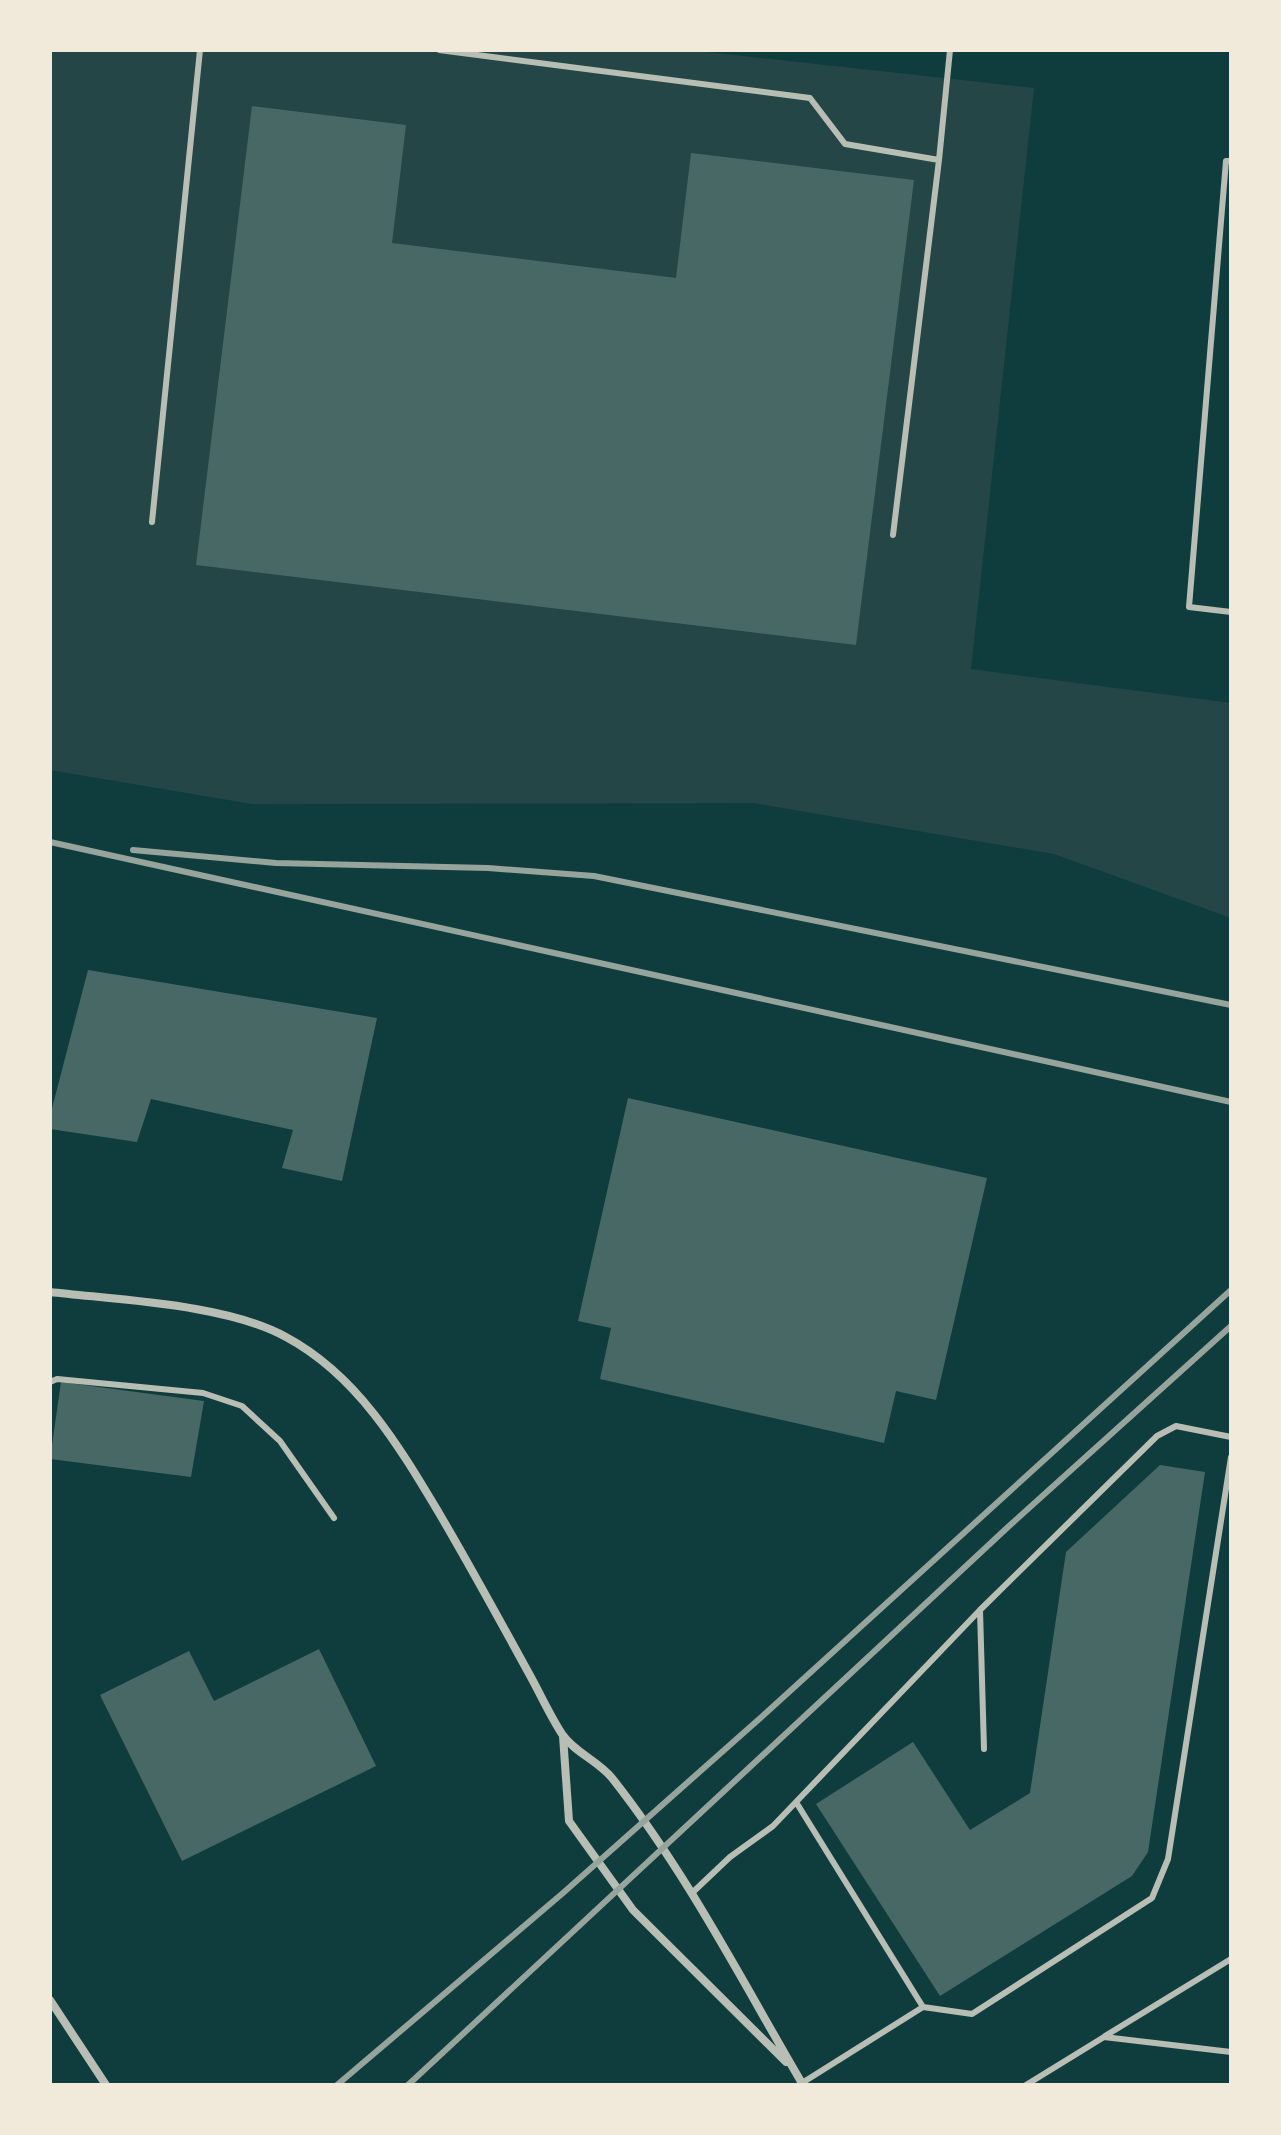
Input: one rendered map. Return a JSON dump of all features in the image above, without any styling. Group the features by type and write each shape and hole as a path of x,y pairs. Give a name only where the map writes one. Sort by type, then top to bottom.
{"street":[{"path":"50,1292 188,1309 250,1322 286,1337 320,1360 359,1396 388,1429 467,1561 563,1736 610,1774 692,1893 802,2084"},
{"path":"563,1736 569,1821 633,1910 795,2071"},
{"path":"50,2000 106,2085"}],"lane":[{"path":"152,522 200,50"},
{"path":"439,50 810,98 845,144 939,160"},
{"path":"893,535 950,50"},
{"path":"1231,161 1226,161 1189,607 1231,612"},
{"path":"50,1382 57,1379 203,1393 242,1406 280,1441 334,1518"},
{"path":"692,1893 730,1857 773,1826 980,1610 1157,1436 1176,1426 1231,1437"},
{"path":"802,2084 923,2007 972,2014 1152,1898 1168,1859 1231,1457"},
{"path":"980,1610 984,1749"},
{"path":"796,1802 923,2007"},
{"path":"1026,2085 1231,1959"},
{"path":"1104,2037 1231,2052"}],"shaded area":[{"path":"50,50 690,50 1034,88 971,669 1231,703 1231,918 1054,854 753,803 252,804 50,770"}],"building":[{"path":"252,106 406,125 392,243 676,278 691,153 914,180 856,645 196,565"},
{"path":"88,970 377,1018 342,1181 282,1168 293,1130 151,1099 137,1142 50,1129 50,1116"},
{"path":"628,1098 987,1178 936,1400 896,1391 884,1443 600,1379 611,1328 578,1321"},
{"path":"61,1382 204,1401 191,1477 50,1459"},
{"path":"1160,1465 1205,1472 1148,1852 1132,1876 940,1996 816,1804 913,1742 970,1830 1030,1793 1066,1552"},
{"path":"319,1649 376,1766 182,1861 100,1695 189,1651 214,1701"}],"railway":[{"path":"50,842 1231,1102"},
{"path":"133,850 276,863 488,868 594,876 1231,1005"},
{"path":"337,2085 563,1893 767,1712 1231,1290"},
{"path":"408,2085 1008,1527 1231,1326"}]}
